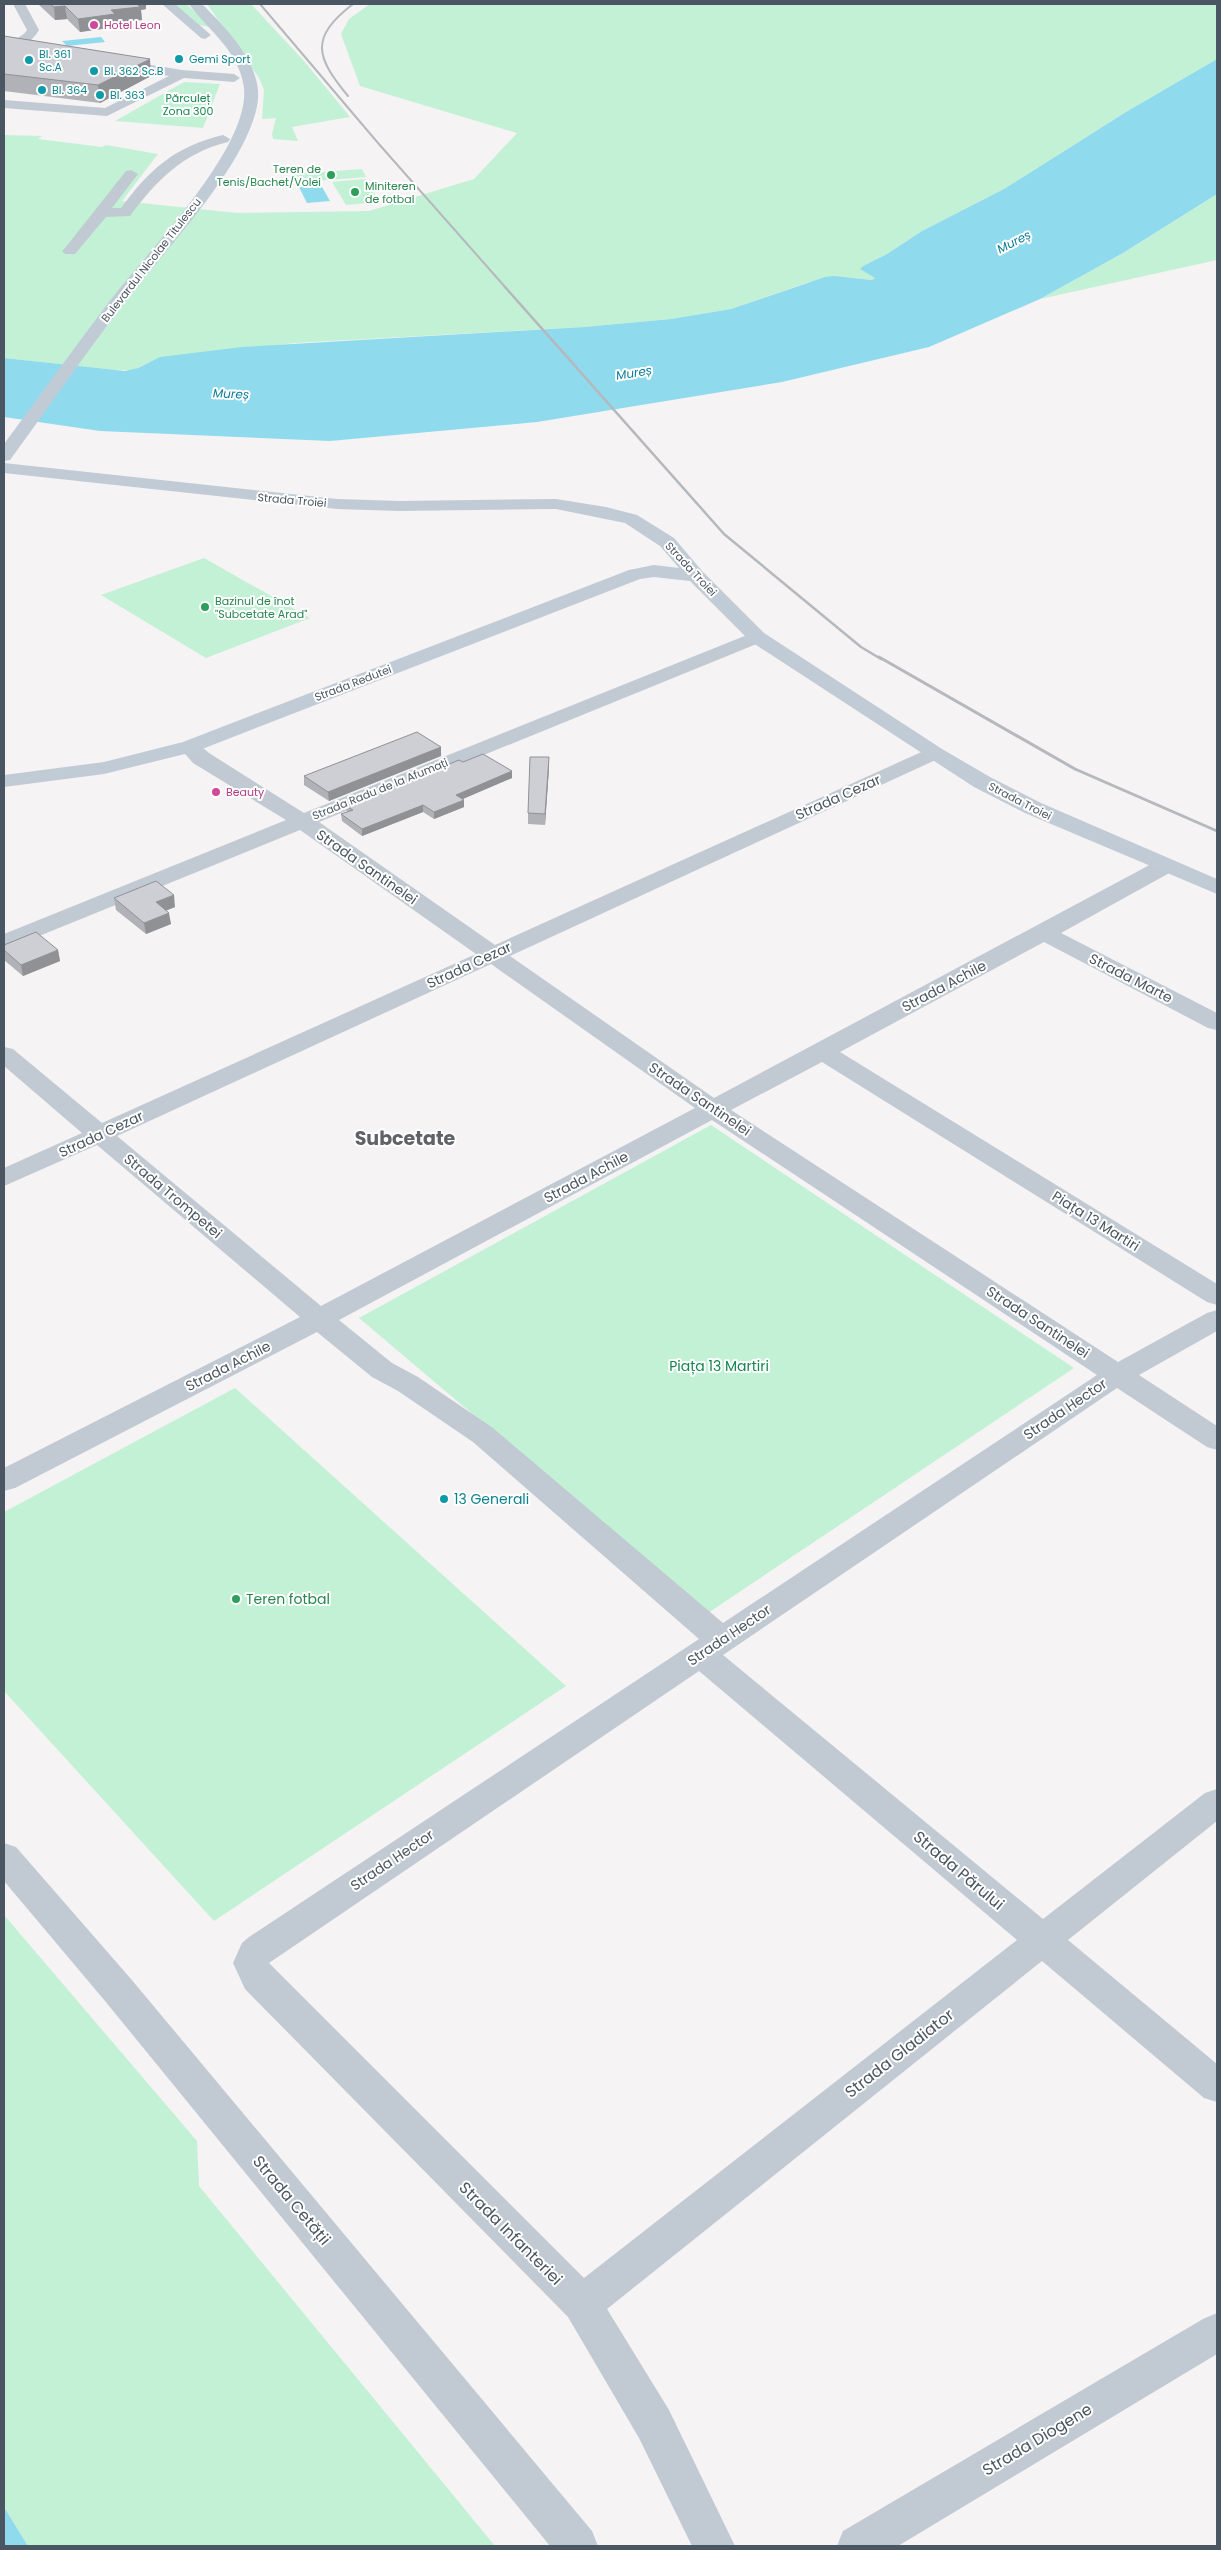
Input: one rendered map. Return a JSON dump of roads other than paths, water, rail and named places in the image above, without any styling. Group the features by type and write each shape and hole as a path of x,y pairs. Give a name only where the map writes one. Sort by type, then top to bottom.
{"main road":[{"path":"168,4 212,41 227,60 236,89"},
{"name":"Bulevardul Nicolae Titulescu","path":"4,433 187,202 227,159 245,125 251,99 250,83 236,53 214,23 194,4"},
{"name":"Bulevardul Nicolae Titulescu","path":"195,182 231,125 236,89"},
{"name":"Bulevardul Nicolae Titulescu","path":"4,456 120,298 187,202"},
{"name":"Strada Troiei","path":"4,468 337,504 400,506 556,504 579,507 631,519 645,526 667,542 696,576 757,637 935,753 982,782 1032,808 1217,887"},
{"name":"Strada Redutei","path":"4,781 104,768 190,747 636,574 654,571 696,576"}],"street":[{"path":"8,46 28,38 33,30 19,4"},
{"path":"8,46 31,49"},
{"path":"98,60 182,74 236,89"},
{"path":"4,104 107,112 182,74"},
{"path":"102,212 125,214 163,169 183,153 204,143 223,139"},
{"path":"70,251 131,174"},
{"name":"Strada Radu de la Afumați","path":"4,942 301,820 757,637"},
{"name":"Strada Santinelei","path":"190,747 201,758 301,820 714,1110 1217,1440"},
{"name":"Strada Cezar","path":"4,1178 935,753"},
{"name":"Strada Achile","path":"4,1481 319,1319 714,1110 1165,866"},
{"name":"Strada Marte","path":"1044,933 1217,1023"},
{"name":"Piața 13 Martiri","path":"822,1051 1217,1296"},
{"name":"Strada Trompetei","path":"4,1054 319,1319"},
{"path":"319,1319 382,1370 408,1384 483,1436 711,1647"},
{"name":"Strada Hector","path":"251,1963 255,1954 262,1948 1118,1374 1217,1319"},
{"name":"Strada Părului","path":"711,1647 1042,1940 1217,2086"},
{"name":"Strada Gladiator","path":"582,2304 1217,1802"},
{"name":"Strada Cetății","path":"4,1856 118,1990 577,2546"},
{"name":"Strada Infanteriei","path":"251,1963 252,1970 258,1978 582,2304 654,2424 714,2546"},
{"name":"Strada Diogene","path":"858,2546 1217,2332"}],"water":[{"path":"101,37 105,42 67,46 62,41"},
{"name":"Mureș","path":"1217,59 1217,194 1123,253 1040,299 929,347 782,382 537,422 330,441 100,431 4,417 4,358 125,371 138,368 160,357 242,347 584,327 671,319 731,309 825,277 834,276 872,280 875,278 860,269 863,266 887,254 922,231 1004,189 1126,112"},
{"path":"321,185 330,201 307,203 299,187"},
{"path":"4,2507 28,2546 4,2546"}],"railway":[{"path":"260,4 378,143 506,288"},
{"path":"348,96 329,70 322,48 329,27 353,4"},
{"path":"505,287 724,534 861,647 881,659"},
{"path":"879,657 1075,769 1217,831"}],"place":[{"name":"Hotel Leon","path":"94,25"},
{"name":"Gemi Sport","path":"179,59"},
{"name":"Bl. 361 Sc.A","path":"29,60"},
{"name":"Bl. 362 Sc.B","path":"94,71"},
{"name":"Bl. 364","path":"42,90"},
{"name":"Bl. 363","path":"100,95"},
{"name":"Teren de Tenis/Bachet/Volei","path":"331,175"},
{"name":"Miniteren de fotbal","path":"355,192"},
{"name":"Bazinul de înot \"Subcetate Arad\"","path":"205,607"},
{"name":"Beauty","path":"216,792"},
{"name":"13 Generali","path":"444,1499"},
{"name":"Teren fotbal","path":"236,1599"}],"district":[{"name":"Subcetate","path":"405,1138"}],"park label":[{"name":"Părculeț Zona 300","path":"188,104"}]}
